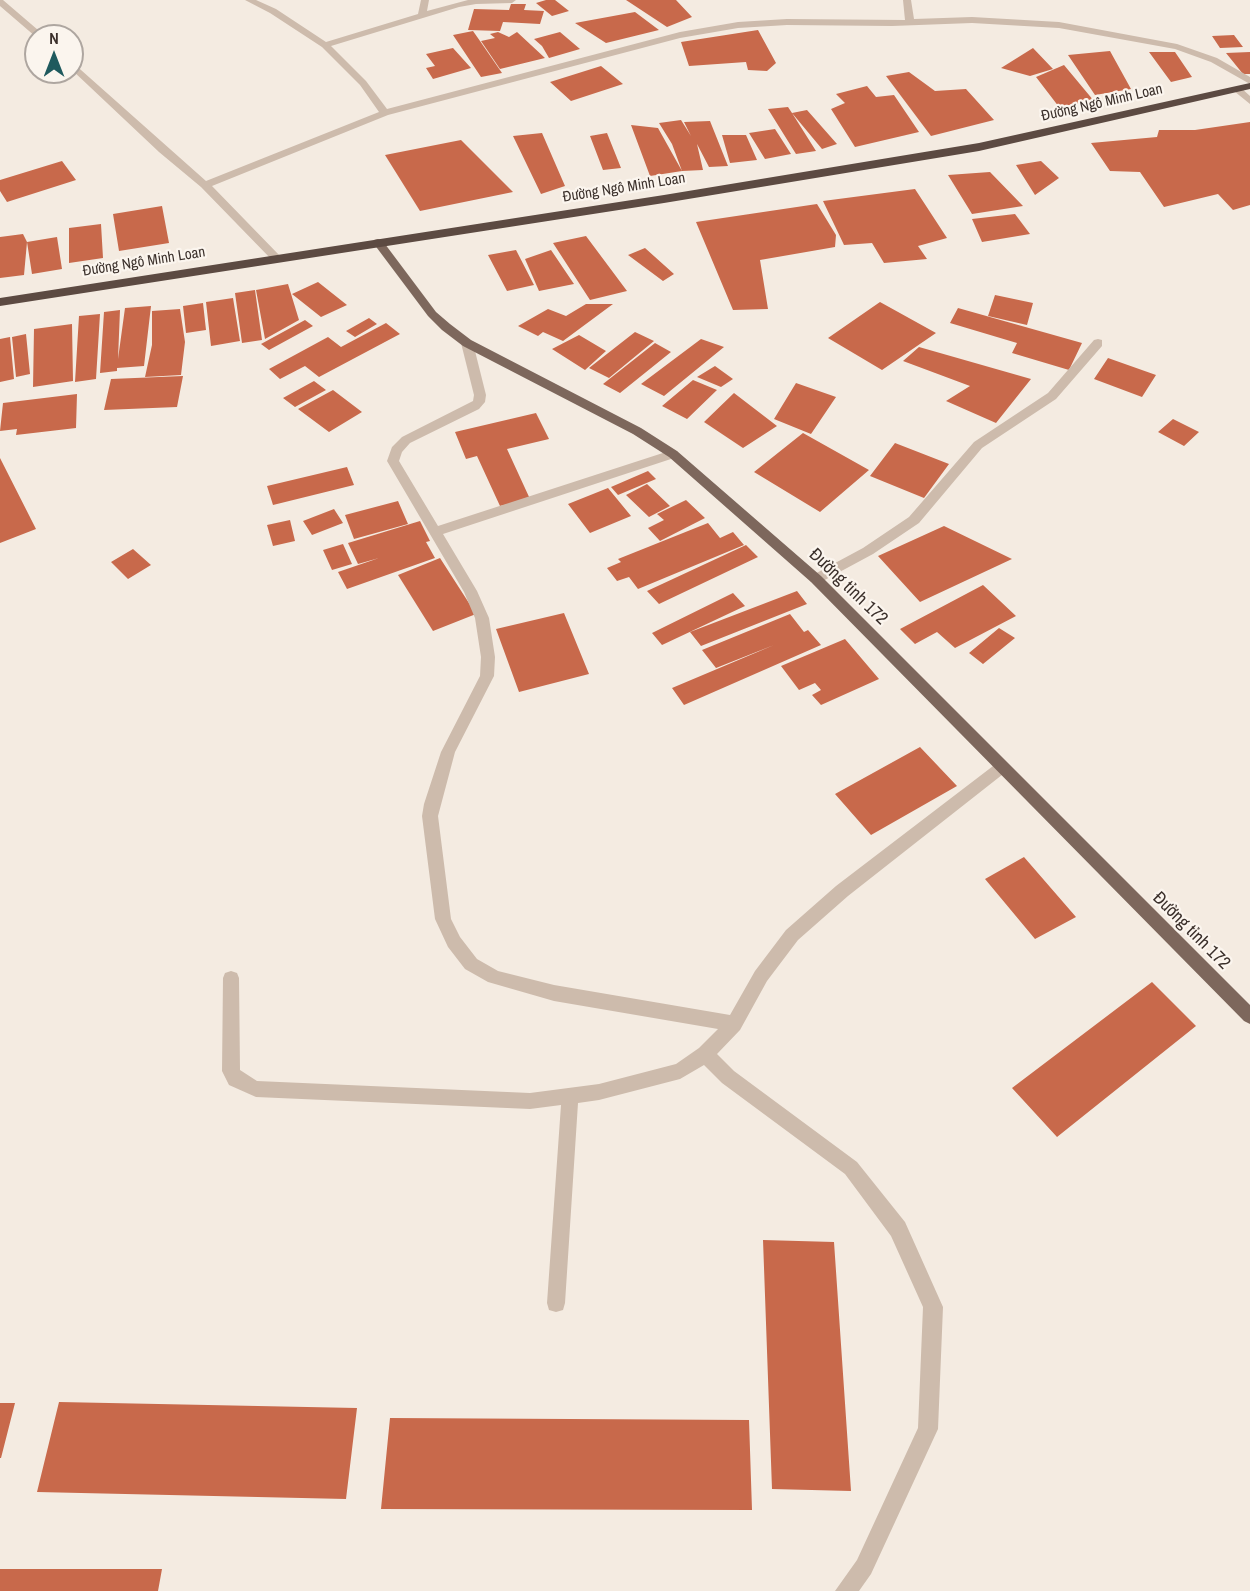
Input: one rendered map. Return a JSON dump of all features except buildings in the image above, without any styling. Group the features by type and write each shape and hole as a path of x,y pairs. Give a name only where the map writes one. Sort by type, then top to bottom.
{"highway":[{"name":"Đường Ngô Minh Loan","path":"0,302 675,197 979,147 1244,87"}],"main road":[{"name":"Đường tỉnh 172","path":"378,242 432,314 467,344 637,431 673,454 816,579 1250,1016"}],"street":[{"path":"249,0 280,15 325,45 363,83 386,113"},
{"path":"422,15 425,0"},
{"path":"325,45 476,1 512,0"},
{"path":"907,0 910,21"},
{"path":"0,2 26,24"},
{"path":"205,185 386,113 587,58 704,30 787,21 998,20 1059,25 1177,47 1205,57 1250,81"},
{"path":"84,76 205,185 276,258"},
{"path":"1244,87 1250,101"},
{"path":"816,579 868,550 914,520 978,445 1052,396 1098,343"},
{"path":"467,344 480,395 479,402 406,441 396,450 393,461 436,531 482,618 488,657 487,676 448,752 430,816 443,919 453,942 471,964 494,977 554,993 734,1024"},
{"path":"436,531 673,454"},
{"path":"231,978 230,1062 235,1079 256,1089 530,1101 599,1092 680,1071 705,1054 734,1024 761,976 792,935 842,891 1002,767"},
{"path":"705,1054 728,1077 851,1168 898,1229 933,1307 928,1429 864,1567 846,1591"},
{"path":"556,1303 570,1096"}]}
